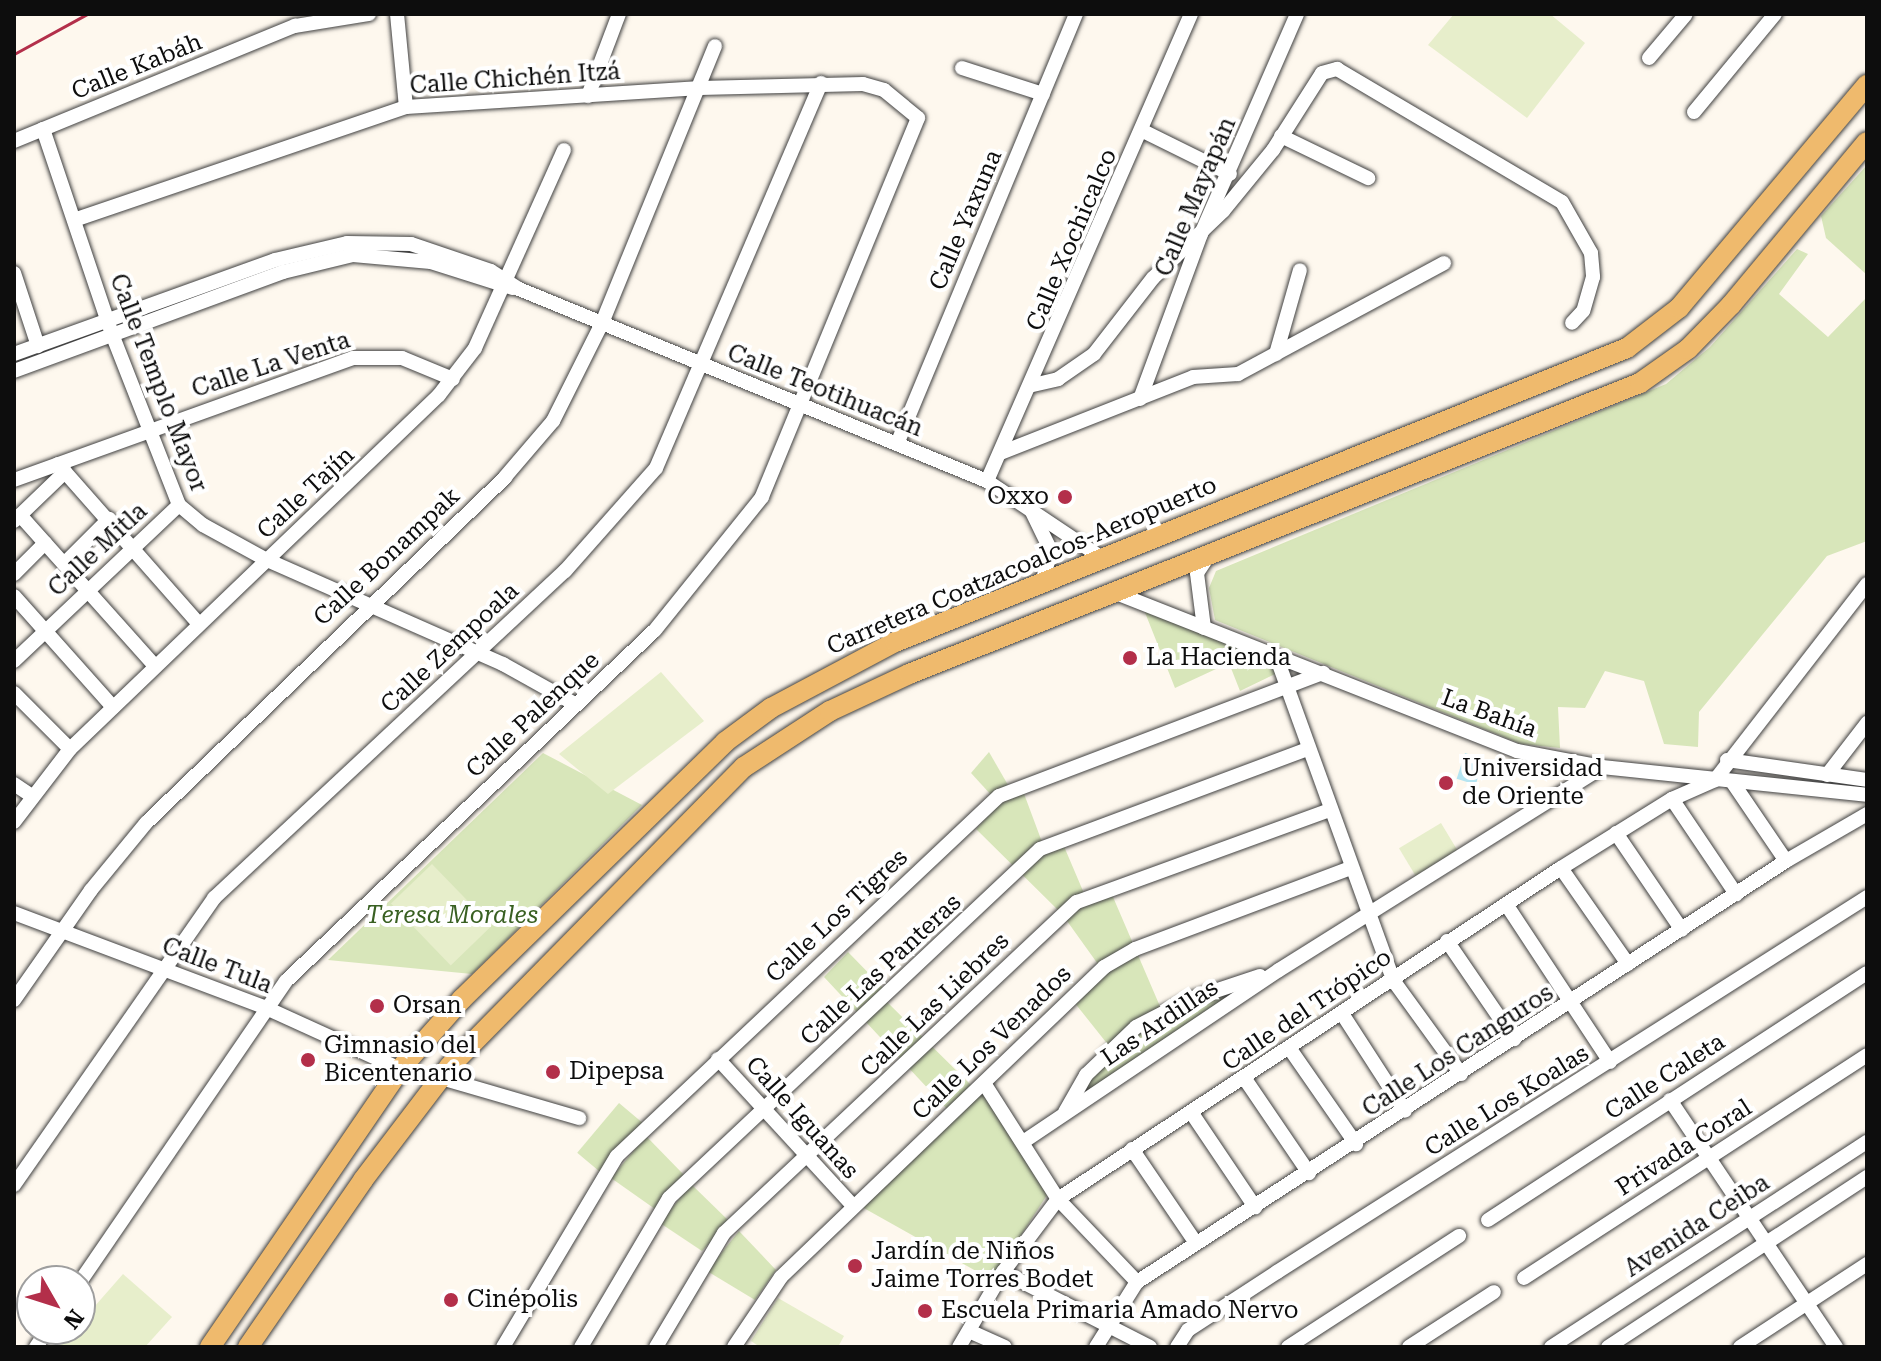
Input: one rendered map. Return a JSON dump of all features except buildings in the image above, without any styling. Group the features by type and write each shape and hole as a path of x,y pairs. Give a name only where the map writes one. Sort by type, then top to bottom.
{"main road":[{"name":"Carretera Coatzacoalcos-Aeropuerto","path":"210,1347 400,1069 462,999 725,742 771,708 895,642 1627,348 1679,308 1867,85"},
{"path":"248,1347 441,1078 636,874 744,767 787,736 909,674 1116,593 1211,551 1640,383 1688,349 1731,305 1867,142"},
{"path":"1348,459 1360,475 1360,492"},
{"path":"895,642 909,674"},
{"path":"613,849 636,874"},
{"path":"300,1214 306,1235 322,1241"}],"street":[{"name":"Calle Kabáh","path":"14,141 290,20 369,14"},
{"path":"397,14 406,107"},
{"path":"588,96 619,14"},
{"name":"Calle Yaxuna","path":"897,444 1076,14"},
{"name":"Calle Xochicalco","path":"987,481 1033,385 1191,14"},
{"name":"Calle Mayapán","path":"1140,399 1201,234 1230,174 1297,14"},
{"path":"1649,58 1686,14"},
{"path":"1694,112 1775,14"},
{"name":"Calle Bonampak","path":"14,1000 62,930 146,823 366,606 529,452 553,421 602,323 715,46"},
{"path":"962,68 1043,94"},
{"path":"1033,385 1058,379 1094,354 1153,278 1201,234 1281,136 1322,73 1337,69 1553,194 1591,253 1593,277 1583,311 1572,323"},
{"name":"Calle Chichén Itzá","path":"74,220 406,107 821,83 884,90 918,118"},
{"name":"Calle Zempoala","path":"14,1185 162,968 240,872 583,553 656,468 821,83"},
{"name":"Calle Palenque","path":"91,1265 264,1007 314,952 655,630 762,497 918,118"},
{"name":"Calle Templo Mayor","path":"43,129 109,327 179,505 203,525 267,560 366,606 475,651 575,704"},
{"path":"1143,131 1230,174"},
{"path":"1281,136 1368,178"},
{"name":"Calle Tajín","path":"14,822 70,749 453,379 511,286 564,150"},
{"name":"Calle Teotihuacán","path":"14,371 109,327 275,260 347,243 411,244 987,481 1102,558"},
{"path":"1003,452 1193,377 1238,374 1444,263"},
{"path":"1276,354 1300,270"},
{"path":"14,273 38,346"},
{"name":"Calle Teotihuacán","path":"14,354 109,327"},
{"name":"Calle La Venta","path":"14,480 61,468 148,429 353,358 402,358 453,379"},
{"path":"155,666 45,543 17,518 61,468 134,546 199,624"},
{"path":"1024,503 1039,521 1051,551 1042,583"},
{"name":"Calle Mitla","path":"14,661 179,505"},
{"path":"64,564 109,519"},
{"path":"14,574 45,543"},
{"path":"1204,628 1197,573 1211,551"},
{"path":"1715,780 1727,760 1867,584"},
{"name":"La Bahía","path":"1116,593 1517,751 1602,767 1867,795"},
{"path":"14,596 113,707"},
{"path":"1276,656 1283,684 1393,980 1461,1074"},
{"name":"Calle Los Tigres","path":"503,1347 606,1170 718,1059 1003,793 1283,684 1323,673"},
{"path":"14,693 70,749"},
{"path":"1827,775 1867,723"},
{"name":"Calle Las Panteras","path":"581,1347 669,1198 1040,849 1307,749"},
{"path":"1727,760 1867,780"},
{"name":"Las Ardillas","path":"1023,1142 1279,970 1602,767"},
{"name":"Calle del Trópico","path":"959,1347 1003,1272 1058,1199 1343,1015 1447,941 1561,868 1672,799 1715,780"},
{"path":"1733,783 1786,861"},
{"path":"14,784 32,796"},
{"path":"1672,799 1736,894"},
{"name":"Calle Las Liebres","path":"656,1347 716,1241 1082,898 1330,810"},
{"name":"Calle Los Canguros","path":"1096,1347 1137,1282 1356,1144 1786,861 1867,814"},
{"path":"1616,833 1682,930"},
{"name":"Calle Los Venados","path":"734,1347 781,1277 1093,976 1122,956 1350,868"},
{"path":"1561,868 1628,964"},
{"name":"Calle Los Koalas","path":"1177,1347 1188,1330 1226,1305 1867,897"},
{"path":"1506,904 1610,1062"},
{"name":"Calle Tula","path":"14,913 264,1007 400,1069"},
{"path":"1447,941 1514,1039"},
{"name":"Las Ardillas","path":"1065,1113 1086,1075 1136,1027 1188,1000 1279,970"},
{"name":"Calle Caleta","path":"1488,1220 1867,973"},
{"path":"1343,1015 1405,1111"},
{"path":"1290,1049 1356,1144"},
{"name":"Privada Coral","path":"1524,1278 1867,1055"},
{"name":"Calle Iguanas","path":"718,1059 853,1206"},
{"path":"441,1078 579,1118"},
{"path":"1245,1079 1309,1173"},
{"path":"984,1083 1058,1199 1137,1282"},
{"path":"1670,1100 1836,1347"},
{"path":"1191,1112 1255,1207"},
{"name":"Avenida Ceiba","path":"1551,1347 1867,1142"},
{"path":"1132,1149 1196,1243"},
{"name":"Avenida Ceiba","path":"1608,1347 1867,1177"},
{"path":"1288,1347 1459,1236"},
{"path":"1740,1347 1867,1264"},
{"path":"1003,1272 1109,1323 1150,1347"},
{"path":"1409,1347 1494,1292"},
{"path":"969,1331 1005,1347"}],"green space":[{"path":"1454,14 1550,14 1585,43 1527,118 1428,45"},
{"path":"1867,165 1867,275 1826,238 1821,216"},
{"path":"1797,249 1808,254 1779,294 1828,337 1867,297 1867,541 1827,556 1699,712 1698,747 1664,744 1644,681 1605,671 1585,708 1558,707 1560,748 1521,744 1215,620 1209,588 1216,571 1666,384 1710,347"},
{"path":"1144,610 1272,656 1277,673 1240,691 1229,663 1175,688"},
{"path":"661,672 704,721 608,794 559,754"},
{"path":"989,752 1008,785 992,796 971,773"},
{"name":"Teresa Morales","path":"543,753 642,805 472,974 328,960"},
{"path":"1023,791 1042,842 1063,844 1086,898 1110,890 1162,1011 1244,990 1075,1103 1078,1089 1113,1051 1074,1002 1105,974 1062,914 976,829 1001,802"},
{"path":"1441,823 1458,851 1416,877 1399,848"},
{"path":"432,864 492,926 451,965 391,904"},
{"path":"848,952 889,994 884,999 971,1085 947,1109 824,977"},
{"path":"982,1092 1047,1195 992,1280 862,1207"},
{"path":"619,1103 644,1124 602,1174 577,1153"},
{"path":"646,1136 685,1176 655,1209 611,1178"},
{"path":"691,1184 730,1222 702,1251 660,1223"},
{"path":"739,1231 776,1270 755,1300 707,1271"},
{"path":"123,1274 172,1317 145,1347 59,1347 96,1345 96,1305"},
{"path":"778,1298 844,1336 838,1347 760,1347 751,1341"}],"water":[{"path":"1465,753 1484,759 1476,785 1457,779"}],"railway":[{"path":"14,54 87,14"}],"place":[{"name":"Oxxo","path":"1065,497"},
{"name":"La Hacienda","path":"1130,658"},
{"name":"Universidad de Oriente","path":"1446,783"},
{"name":"Orsan","path":"377,1006"},
{"name":"Gimnasio del Bicentenario","path":"308,1060"},
{"name":"Dipepsa","path":"553,1072"},
{"name":"Jardín de Niños Jaime Torres Bodet","path":"855,1266"},
{"name":"Cinépolis","path":"451,1300"},
{"name":"Escuela Primaria Amado Nervo","path":"925,1311"}]}
